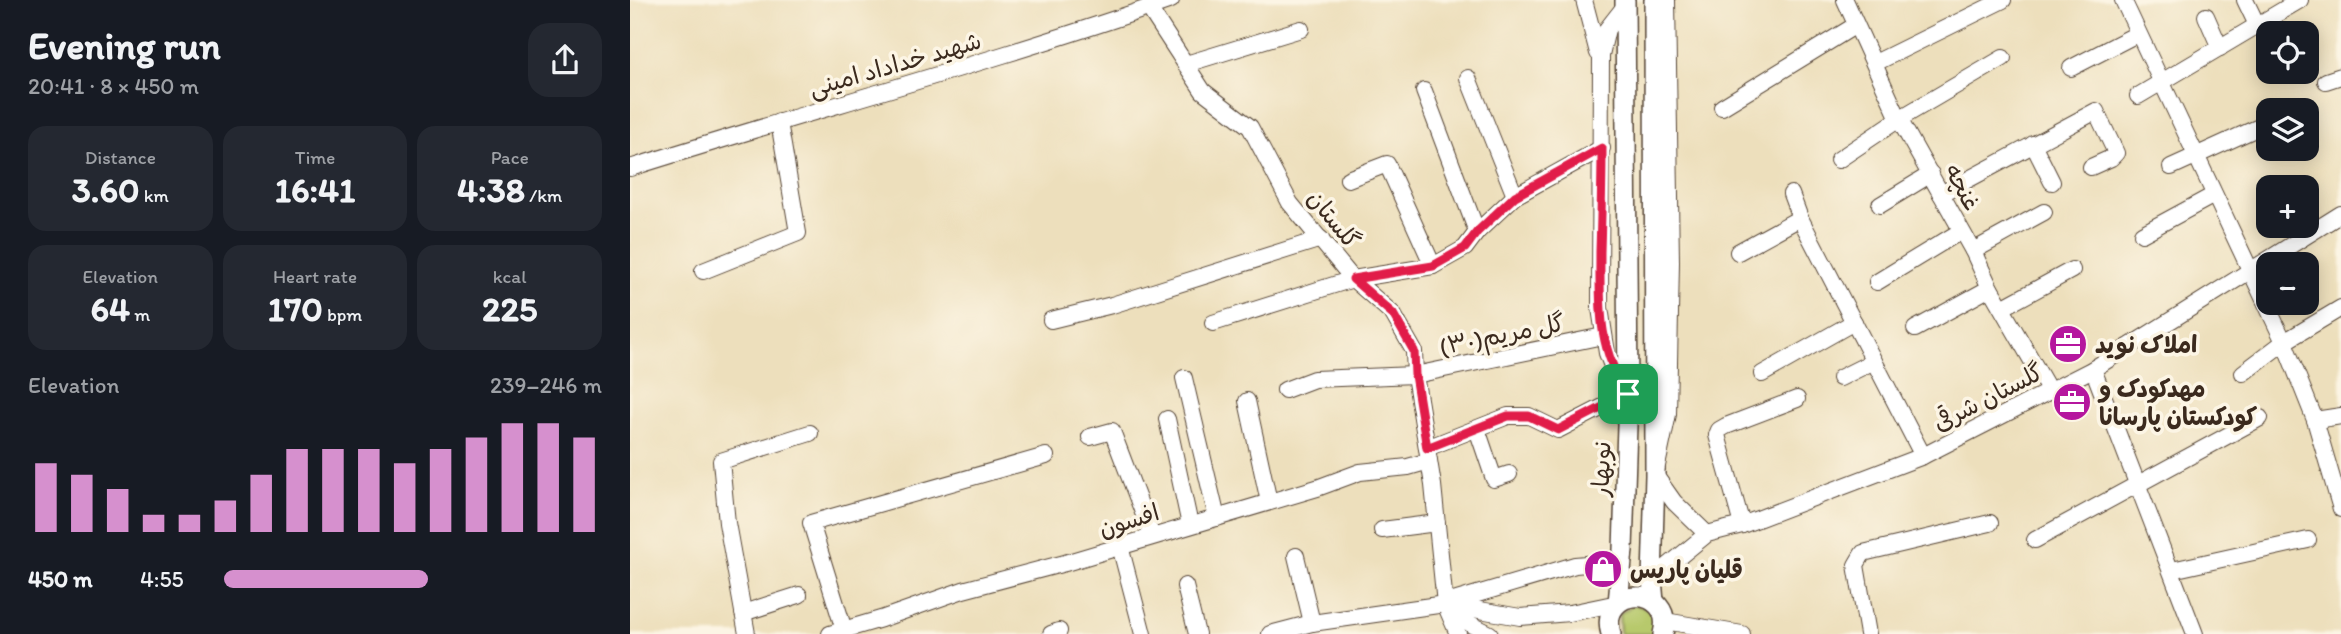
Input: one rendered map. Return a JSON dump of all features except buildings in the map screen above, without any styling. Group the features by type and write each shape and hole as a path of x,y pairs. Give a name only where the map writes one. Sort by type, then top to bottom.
{"main road":[{"path":"1654,0 1654,602"},
{"name":"نوبهار","path":"1611,634 1610,616 1618,603 1622,561 1628,394 1625,3"},
{"path":"1626,81 1632,89 1639,92 1648,91 1655,84"},
{"path":"1618,603 1632,596 1640,596 1654,602 1660,608 1664,628"}],"street":[{"name":"شهید خداداد امینی","path":"630,168 1050,42 1171,0"},
{"path":"1584,0 1590,15 1601,69"},
{"path":"1667,0 1671,262 1668,414 1655,475 1674,502 1707,534"},
{"name":"غنچه","path":"1845,0 1899,119 1973,251 1990,288 2050,392"},
{"path":"1875,63 2003,0"},
{"path":"2123,0 2284,342 2336,470 2341,509"},
{"path":"2245,0 2256,22"},
{"path":"2262,21 2300,0"},
{"path":"1625,3 1603,38 1600,308 1603,336 1615,374 1628,394"},
{"name":"گلستان","path":"1149,8 1203,91 1250,127 1290,203 1353,279 1393,314 1414,351 1445,604 1458,634"},
{"path":"2206,16 2220,48"},
{"path":"1722,107 1856,25"},
{"path":"2138,96 2256,25"},
{"path":"1186,64 1301,29"},
{"path":"2071,68 2137,34"},
{"path":"1838,160 1899,119 2003,58"},
{"path":"1468,78 1515,196"},
{"path":"1424,91 1477,232"},
{"path":"1941,194 2096,111 2116,153 2091,167"},
{"path":"703,271 798,233 779,122"},
{"path":"2171,167 2256,128"},
{"path":"2033,144 2052,182"},
{"path":"1213,323 1353,279 1433,266 1465,248 1477,232 1515,196 1602,148"},
{"path":"1348,179 1387,164 1433,266"},
{"path":"1880,205 1931,174"},
{"path":"1791,194 1800,218 1923,456"},
{"path":"2142,234 2214,195"},
{"path":"1973,251 2044,212"},
{"name":"گلستان شرقی","path":"1652,579 1707,534 1742,525 1923,456 2050,392 2093,369 2341,214"},
{"path":"1738,252 1800,218"},
{"path":"1877,282 1961,231"},
{"path":"1051,320 1112,305 1321,239"},
{"path":"2002,308 2072,270"},
{"path":"1915,329 1990,288"},
{"path":"2243,373 2284,342 2341,308"},
{"path":"1762,374 1854,322"},
{"name":"گل مریم(۳۰)","path":"1285,390 1314,379 1415,375 1603,336"},
{"path":"1840,378 1874,361"},
{"path":"2093,369 2195,634"},
{"path":"1184,378 1217,518"},
{"name":"افسون","path":"837,632 883,627 963,590 1217,518 1360,472 1408,467 1477,429 1508,416 1529,416 1558,430 1628,394"},
{"path":"1742,525 1717,435 1719,430 1797,399"},
{"path":"1247,401 1269,502"},
{"path":"2315,420 2341,416"},
{"path":"2035,540 2260,418"},
{"path":"1167,419 1190,525"},
{"path":"1477,429 1494,479 1509,474"},
{"path":"1090,437 1112,431 1152,536"},
{"path":"747,634 727,523 721,461 810,432"},
{"path":"837,632 811,523 1046,456"},
{"path":"1382,530 1437,523"},
{"path":"1868,634 1856,565 1863,553 1990,523"},
{"path":"2172,570 2308,540"},
{"path":"1120,546 1143,634"},
{"path":"1296,556 1312,623"},
{"path":"1270,634 1290,631 1312,623 1445,604 1575,565 1622,561"},
{"path":"1185,586 1197,634"},
{"path":"743,613 799,595"},
{"path":"1445,604 1520,617 1570,612 1618,603"},
{"path":"1445,604 1472,625 1490,634"},
{"path":"1664,628 1742,634"}],"green space":[{"path":"1634,604 1651,610 1656,621 1653,634 1620,634 1619,614"}],"place":[{"name":"املاک نوید","path":"2068,344"},
{"name":"مهدکودک و کودکستان پارسانا","path":"2072,402"},
{"name":"قلیان پاریس","path":"1603,569"}],"route":[{"path":"1602,148 1600,308 1607,353 1615,374 1628,394 1558,430 1529,416 1508,416 1427,448 1415,375 1414,351 1393,314 1353,279 1433,266 1465,248 1477,232 1515,196 1602,148"}]}
